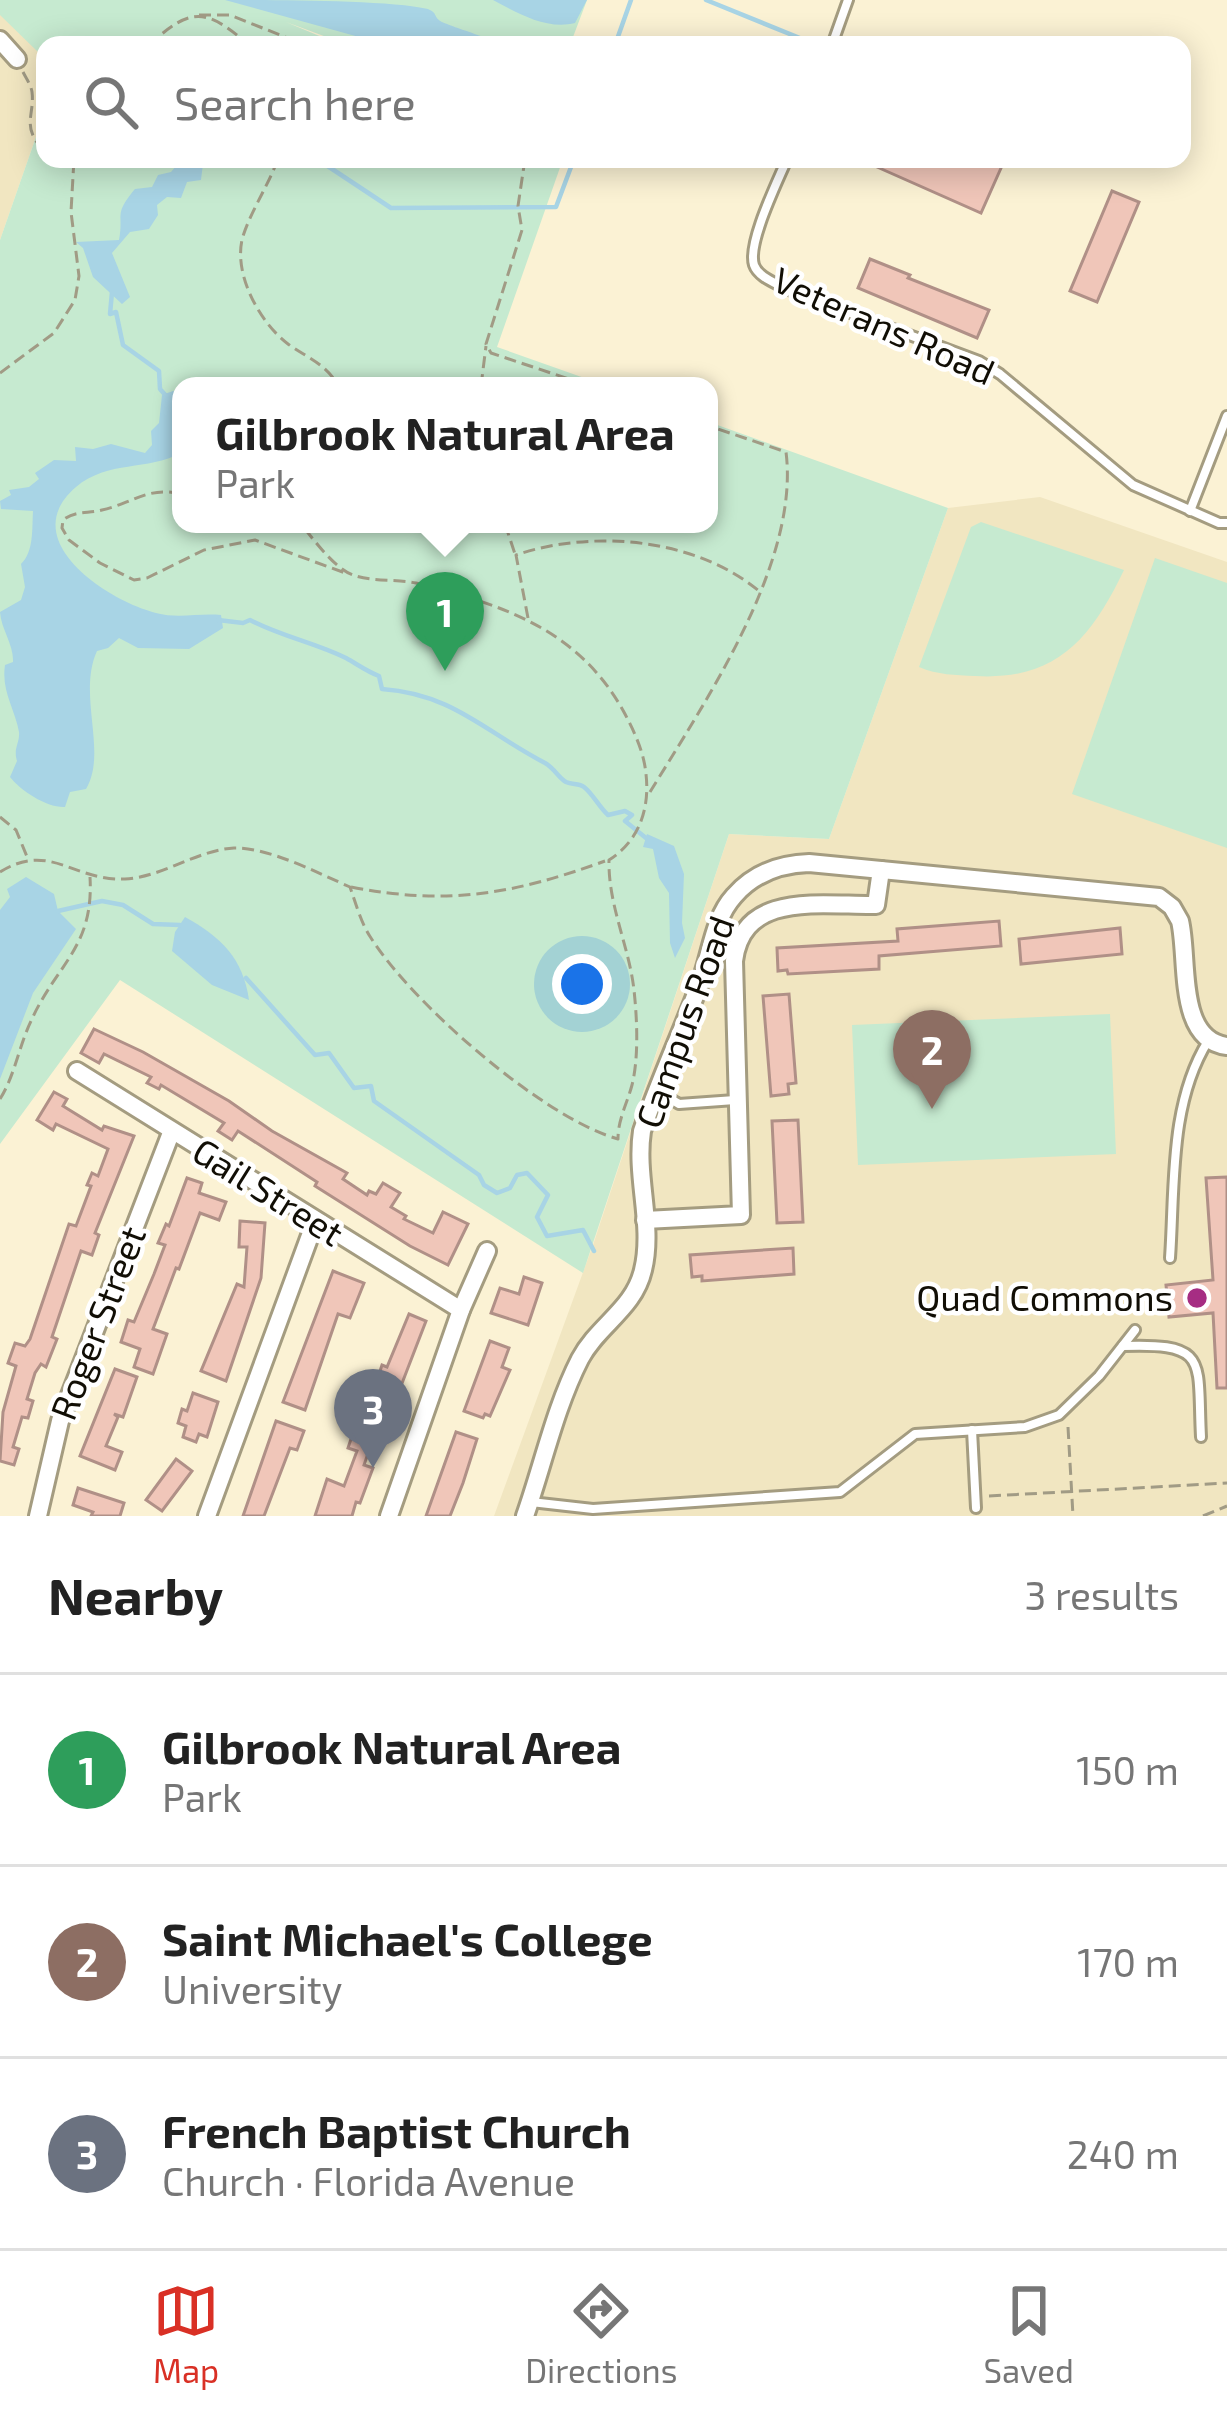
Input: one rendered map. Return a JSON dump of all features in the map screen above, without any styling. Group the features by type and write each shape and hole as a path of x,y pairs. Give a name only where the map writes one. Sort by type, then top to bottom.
{"street":[{"path":"0,40 17,59"},
{"name":"Campus Road","path":"527,1509 581,1357 628,1304 639,1284 645,1263 640,1144 719,922 734,896 763,873 793,864 1159,897 1180,921 1193,1018 1208,1040"},
{"path":"645,1220 741,1215 734,961 743,928 781,908 876,905 881,870"},
{"path":"1208,1040 1227,1046"},
{"name":"Gail Street","path":"77,1071 461,1310"},
{"name":"Roger Street","path":"38,1516 60,1420 171,1133"},
{"path":"206,1516 315,1222"},
{"path":"388,1516 461,1310 487,1251"}],"lane":[{"path":"835,36 848,0"},
{"name":"Veterans Road","path":"784,168 754,246 754,264 762,275 786,289 979,361 1133,485 1227,523"},
{"path":"1190,511 1227,416"},
{"path":"1170,1258 1183,1105 1191,1071 1208,1040"},
{"path":"658,1092 679,1104 735,1100"},
{"path":"527,1509 827,1496 853,1485 915,1434 1035,1426 1059,1415 1080,1398 1135,1330"},
{"path":"1122,1346 1167,1345 1182,1348 1192,1358 1201,1436"},
{"path":"972,1430 976,1502"}],"path":[{"path":"197,14 238,36"},
{"path":"158,36 176,20 197,14 230,15 282,36"},
{"path":"17,59 33,94 28,112 36,140"},
{"path":"0,373 54,333 75,300 79,276 71,212 73,168"},
{"path":"274,168 241,243 246,283 261,315 285,342 334,377"},
{"path":"482,377 486,344 522,230 518,206 524,168"},
{"path":"486,344 491,353 563,377"},
{"path":"0,872 28,859 47,858 90,877 128,879 232,848 265,851 350,887 450,899 501,894 609,860 627,848 642,821 649,794 744,634 760,592 789,474 786,452 718,429"},
{"path":"172,493 150,491 101,511 72,514 63,520 62,528 86,553 134,580 204,550 254,540 350,575 413,583 528,620 577,650 608,682 645,761 649,794"},
{"path":"310,533 350,575"},
{"path":"508,533 528,620"},
{"path":"516,555 547,545 604,541 658,547 697,555 735,572 760,592"},
{"path":"0,817 16,830 28,859"},
{"path":"350,887 368,934 429,1004 539,1102 587,1131 617,1139 633,1080 634,986 608,882 609,860"},
{"path":"0,1099 28,1026 72,956 92,911 90,877"},
{"path":"1068,1427 1073,1516"},
{"path":"976,1502 1072,1491 1227,1483"},
{"path":"1203,1516 1227,1506"}],"shaded area":[{"path":"0,0 36,48 36,137 0,240"},
{"path":"1040,497 1227,562 1227,1516 494,1516 593,1245 729,834 829,839 948,508"}],"green space":[{"path":"0,0 587,0 573,36 324,36 286,22 319,36 36,36 36,50 0,15"},
{"path":"36,137 36,168 560,168 497,347 582,377 172,377 172,533 718,533 718,425 948,508 829,839 729,834 583,1273 120,980 0,1144 0,240"},
{"path":"981,522 1124,570 1084,635 1049,663 1003,676 947,674 919,667 971,527"},
{"path":"1155,558 1227,583 1227,848 1072,794"},
{"path":"1110,1014 1116,1154 858,1165 852,1025"}],"water":[{"path":"225,0 410,6 428,9 442,22 483,36 355,36"},
{"path":"493,0 587,0 575,23 564,25 532,19"},
{"path":"202,168 201,180 187,182 181,198 167,197 157,205 158,215 149,229 130,232 112,253 130,297 122,304 93,277 83,248 76,242 119,240 128,198 135,189 152,187 158,175"},
{"path":"172,391 172,457 101,473 76,487 60,507 56,527 61,547 93,582 115,596 164,615 221,615 223,628 189,649 138,648 119,638 97,651 90,686 92,774 86,789 70,792 65,807 50,805 10,777 17,761 19,732 5,683 5,665 13,662 13,656 0,612 21,600 25,587 21,564 30,546 33,511 1,509 0,501 11,495 9,490 29,487 39,479 35,473 54,460 76,461 75,447 111,444 145,453 152,445 151,431 159,423 162,395"},
{"path":"647,834 674,846 684,874 685,938 675,958 670,943 669,893 659,878 653,849 643,847"},
{"path":"26,877 54,894 58,911 76,929 33,993 0,1079 0,910 10,897 7,889"},
{"path":"185,917 228,950 242,972 249,1000 212,985 172,951 175,932"}],"building":[{"path":"879,168 1001,168 981,213"},
{"path":"1112,191 1139,202 1097,302 1070,291"},
{"path":"870,259 989,310 977,338 858,288"},
{"path":"999,921 1001,946 879,956 879,969 778,971 777,948 898,941 897,929"},
{"path":"1120,928 1122,954 1021,964 1019,939"},
{"path":"789,994 796,1083 788,1084 789,1094 771,1096 763,996"},
{"path":"94,1029 229,1101 347,1173 343,1179 367,1195 369,1191 376,1194 383,1183 400,1193 391,1207 404,1219 433,1233 443,1212 468,1224 448,1265 315,1186 317,1182 238,1131 232,1140 218,1131 224,1123 161,1085 159,1089 147,1083 151,1077 104,1054 99,1063 81,1053"},
{"path":"54,1092 67,1099 63,1106 102,1130 104,1126 134,1136 95,1233 99,1235 92,1255 81,1251 46,1367 41,1364 35,1373 27,1399 33,1401 28,1418 22,1417 13,1447 19,1449 14,1465 0,1461 3,1412 16,1366 8,1363 15,1343 25,1346 30,1339 69,1224 76,1226 91,1186 87,1185 92,1173 98,1176 108,1149 37,1120"},
{"path":"798,1120 803,1222 777,1223 772,1121"},
{"path":"1227,1177 1227,1388 1217,1388 1213,1313 1169,1317 1166,1285 1213,1280 1206,1178"},
{"path":"187,1178 202,1183 199,1193 226,1202 219,1220 200,1213 176,1268 153,1329 167,1334 153,1374 134,1367 140,1349 121,1342 154,1274 165,1245 158,1243"},
{"path":"240,1221 265,1223 261,1278 226,1381 201,1371 237,1284 244,1287 247,1247 239,1247"},
{"path":"793,1248 794,1274 702,1281 702,1276 692,1277 690,1255"},
{"path":"333,1271 364,1283 350,1318 338,1314 305,1410 283,1402"},
{"path":"524,1277 542,1283 528,1325 491,1313 500,1288 519,1294"},
{"path":"409,1314 426,1321 394,1404 390,1403 376,1444 372,1442 364,1465 373,1468 360,1503 356,1502 352,1516 315,1516 327,1479 344,1486 357,1451 348,1448 356,1424 362,1426 382,1365 387,1367"},
{"path":"490,1341 509,1348 502,1367 510,1370 490,1416 483,1418 464,1411"},
{"path":"115,1369 137,1377 123,1417 114,1414 118,1417 106,1446 122,1452 115,1470 80,1456"},
{"path":"193,1393 218,1402 207,1437 199,1434 196,1442 183,1437 186,1426 178,1423"},
{"path":"276,1421 304,1431 297,1450 290,1448 264,1516 243,1516"},
{"path":"456,1432 477,1439 463,1483 450,1516 426,1516"},
{"path":"176,1459 192,1471 162,1511 146,1500"},
{"path":"78,1488 124,1503 120,1516 91,1516 93,1512 73,1505"}],"waterway":[{"path":"618,36 631,0"},
{"path":"706,0 795,36"},
{"path":"331,168 391,208 556,207 571,168"},
{"path":"112,292 110,314 116,312 123,345 159,371 160,389 168,398"},
{"path":"218,620 250,620 346,658 379,676 382,689 449,706 545,763 566,782 584,787 608,815 625,811 632,815 625,821 646,838"},
{"path":"58,911 102,901 123,905 153,924 180,925"},
{"path":"246,978 315,1055 329,1053 354,1088 371,1086 374,1101 479,1175 484,1185 497,1193 510,1188 517,1175 527,1173 548,1195 537,1217 547,1236 583,1230 594,1251"}],"place":[{"name":"Gilbrook Natural Area","path":"445,671"},
{"name":"Saint Michael's College","path":"932,1109"},
{"name":"Quad Commons","path":"1197,1298"},
{"name":"French Baptist Church","path":"373,1468"}]}
